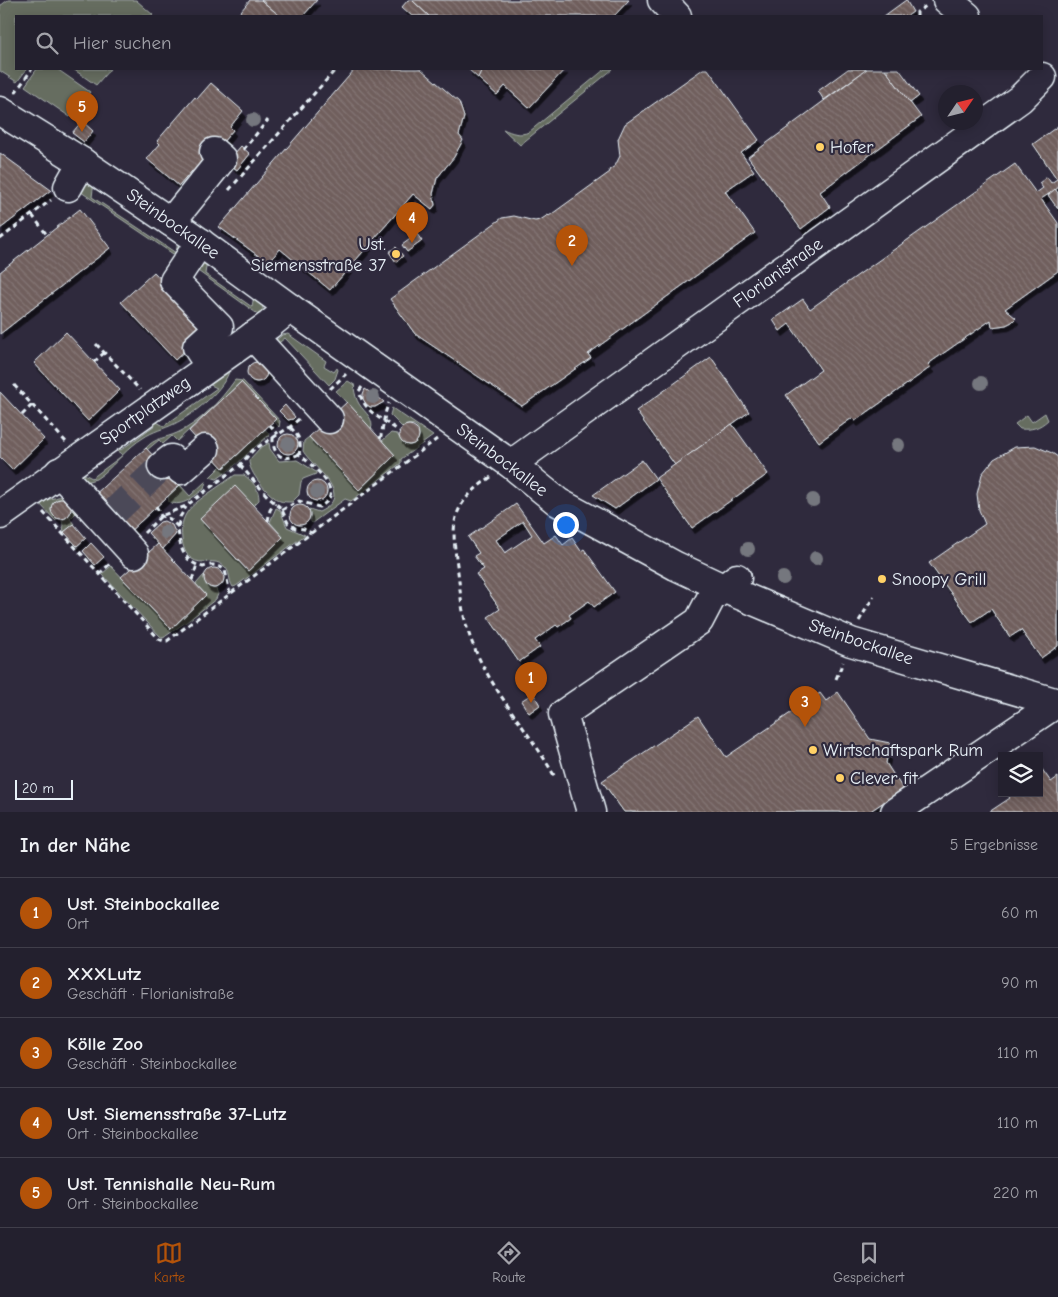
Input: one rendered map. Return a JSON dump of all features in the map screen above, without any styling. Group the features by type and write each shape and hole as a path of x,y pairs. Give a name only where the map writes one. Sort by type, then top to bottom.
{"street":[{"path":"662,0 676,15"},
{"path":"940,0 965,15"},
{"name":"Florianistraße","path":"511,464 964,139 1044,78"},
{"name":"Steinbockallee","path":"7,102 82,162 200,242 511,464 558,502 636,545 732,582 851,642 1058,703"},
{"path":"171,222 218,155"},
{"path":"68,188 82,162"},
{"path":"200,242 174,281 219,327 197,347 209,366"},
{"name":"Sportplatzweg","path":"0,515 290,308"},
{"path":"253,336 322,411"},
{"path":"162,466 171,459 181,470 206,449"},
{"path":"69,465 131,551"},
{"path":"591,812 563,714 699,621 711,598 732,582"},
{"path":"895,812 1058,703"}],"path":[{"path":"918,15 917,12 940,0"},
{"path":"7,102 31,70"},
{"path":"227,192 335,70"},
{"path":"218,155 232,147 240,154 268,120"},
{"path":"0,239 68,188"},
{"path":"32,215 47,235"},
{"path":"96,344 154,405"},
{"path":"94,362 104,353"},
{"path":"99,574 131,551 161,516 186,506 240,465 253,450 290,427 322,411 348,373"},
{"path":"364,384 359,391 361,402 369,411 399,431"},
{"path":"14,385 32,405 69,465"},
{"path":"380,438 383,429 382,420 389,402"},
{"path":"22,415 32,405"},
{"path":"270,425 278,434"},
{"path":"273,437 275,452 283,458 292,458 299,454 300,438 290,427"},
{"path":"27,495 159,639 164,642 312,534 440,437"},
{"path":"282,510 300,501 319,507 329,499 331,493 329,485 319,472 299,454"},
{"path":"511,464 474,489 461,504 455,520 455,549 465,621 478,654 500,697 534,743 559,783"},
{"path":"240,465 282,510 288,523 295,528 312,534"},
{"path":"268,521 270,510 275,503"},
{"path":"156,506 161,516 170,519 178,527"},
{"path":"186,506 180,517 178,527 182,551 189,561 197,565 203,567 212,564 225,570 230,594"},
{"path":"192,580 197,565"},
{"path":"859,621 874,596"},
{"path":"836,679 843,662"}],"green space":[{"path":"8,0 136,0 153,15 15,15 15,70 26,70 17,82 0,71 0,6"},
{"path":"36,70 58,70 90,92 70,117 25,86"},
{"path":"74,70 109,70 96,85"},
{"path":"604,70 612,70 520,145 503,129 516,134 529,132"},
{"path":"90,180 94,182 92,197 176,253 178,241 184,244 179,258 81,192 86,182"},
{"path":"207,261 205,274 252,307 254,295 262,303 264,315 259,315 195,269 200,262"},
{"path":"288,334 326,361 324,366 334,372 337,368 335,379 329,385 285,338 275,346 273,343 282,335"},
{"path":"230,368 216,393 199,408 174,424 147,436 123,455 111,447 114,446 121,450 155,425 148,421 151,419 164,426 217,388 204,382"},
{"path":"235,380 243,381 280,421 279,427 274,421 276,419 241,382 177,441 172,436 163,444 159,440 147,450 146,448 153,442 186,429 202,417 217,403"},
{"path":"348,381 356,386 354,388 356,398 371,419 371,430 336,391"},
{"path":"392,408 433,436 401,459 401,463 351,501 345,499 312,523 309,509 319,512 329,505 334,498 329,482 303,451 304,441 309,437 359,489 395,455 382,441 391,433 397,434 404,443 411,445 418,438 419,432 416,427 411,424 402,427 390,415"},
{"path":"1045,413 1048,420 1035,428 1020,429 1015,424 1027,415 1032,422"},
{"path":"265,429 270,435 217,479 210,477 221,466 224,468"},
{"path":"269,443 270,449 279,461 297,460 316,472 316,474 303,479 299,495 292,502 284,502 275,498 260,483 252,471 249,460 260,448"},
{"path":"121,456 108,470 96,479 81,483 78,471 92,478"},
{"path":"235,475 244,475 253,483 257,489 259,500 253,506 235,487 200,519 247,571 283,537 270,522 276,508 280,510 287,527 305,535 233,587 228,571 220,563 196,561 188,555 183,545 182,523 192,507"},
{"path":"206,481 204,489 188,500 179,503 169,502 168,495 180,485 190,496"},
{"path":"66,495 79,510 70,519 74,524 64,532 62,520 72,510 71,505 62,499 57,499 53,503 51,511 57,519 56,521 38,502"},
{"path":"111,566 171,629 206,595 196,584 204,575 206,585 216,589 218,594 216,599 163,638 102,574"}],"building":[{"path":"250,0 261,0 279,15 238,15"},
{"path":"261,0 317,0 304,15 279,15"},
{"path":"408,0 412,0 428,15 411,15 402,7"},
{"path":"412,0 629,0 615,15 428,15"},
{"path":"906,0 913,12 908,15 885,15"},
{"path":"354,70 422,70 459,102 464,117 459,135 463,140 454,157 437,178 433,194 435,205 432,209 413,194 330,290 280,249 268,263 219,227"},
{"path":"469,70 482,70 478,78"},
{"path":"482,70 564,70 529,108 505,86 497,95 478,78"},
{"path":"702,70 709,70 759,140 741,153 754,171 725,191 755,233 588,354 591,358 522,406 415,334 390,299 502,218 514,216 535,221 540,220 549,216 610,172 609,170 615,166 620,156 618,139 625,124"},
{"path":"847,70 866,70 824,100 818,91"},
{"name":"Hofer","path":"866,70 886,70 921,117 820,192 830,207 801,229 748,157"},
{"path":"886,70 900,70 919,96 910,103"},
{"path":"211,83 243,111 230,127 233,130 196,174 192,171 179,186 147,159 160,144 157,141 195,97 197,99"},
{"path":"82,121 93,131 84,142 72,133"},
{"path":"1058,126 1058,188 1041,199 1058,223 1058,271 1005,309 1016,318 1012,322 992,327 991,320 928,364 931,367 855,421 852,418 819,442 786,395 821,370 789,324 780,331 773,320 803,299 810,309 1015,164 1036,193 1043,188 1039,183 1047,177 1051,183 1057,179 1033,144"},
{"path":"241,146 250,154 237,170 227,162"},
{"path":"0,153 51,190 0,229"},
{"path":"1055,189 1058,193 1058,209 1048,195"},
{"path":"80,209 110,248 0,334 0,272"},
{"path":"417,234 422,241 407,252 402,245"},
{"name":"Ust. Siemensstraße 37","path":"396,247 403,256 396,262 389,252"},
{"path":"154,272 208,329 175,360 121,302"},
{"path":"66,332 120,390 88,421 34,363"},
{"path":"711,357 749,412 675,465 636,411"},
{"path":"253,362 261,362 267,368 267,376 261,382 253,382 247,376 247,368"},
{"path":"241,382 276,419 223,468 189,431"},
{"path":"365,389 371,393 372,399 375,400 378,397 384,402 375,407 370,407 363,399"},
{"path":"0,392 44,439 12,470 0,457"},
{"path":"347,402 395,455 359,490 309,437"},
{"path":"285,405 295,417 293,419 288,420 279,411"},
{"path":"732,424 768,474 692,528 656,478"},
{"path":"405,425 413,425 419,431 419,439 413,445 405,445 399,439 399,431"},
{"path":"284,434 292,434 298,440 298,448 292,454 284,454 278,448 278,440"},
{"path":"1035,446 1058,457 1058,646 1041,658 1021,630 1010,637 991,609 972,622 929,563 985,524 979,510 977,494 982,474 994,459 1015,447"},
{"path":"146,448 180,485 127,534 92,497"},
{"path":"642,460 656,479 615,509 593,495"},
{"path":"313,481 321,481 327,487 327,495 321,501 313,501 307,495 307,487"},
{"path":"235,486 283,537 248,571 200,519"},
{"path":"57,499 65,499 71,505 71,513 65,519 57,519 51,513 51,505"},
{"path":"516,504 544,543 556,535 563,545 572,538 581,551 584,549 615,592 594,607 589,601 569,615 571,618 558,627 556,625 535,640 540,647 519,662 488,617 500,609 476,574 484,569 474,556 479,553 468,537","holes":["523,521 532,535 505,553 496,540"]},
{"path":"296,505 304,505 310,511 310,519 304,525 296,525 290,519 290,511"},
{"path":"164,521 172,525 176,534 163,549 148,533 160,522"},
{"path":"74,524 86,538 77,546 64,532"},
{"path":"91,543 104,557 95,565 83,551"},
{"path":"158,544 206,595 171,629 121,577"},
{"path":"210,568 218,568 224,574 224,582 218,588 210,588 204,582 204,574"},
{"name":"Wirtschaftspark Rum","path":"838,692 870,739 890,743 886,763 903,789 869,812 624,812 602,781 698,716 726,757 820,693 826,701"},
{"path":"533,693 540,705 529,713 521,701"},
{"path":"1043,771 1051,782 1058,777 1058,812 989,812 1010,798 1043,797"}],"tunnel":[{"path":"110,516 162,466"}],"place":[{"name":"Ust. Tennishalle Neu-Rum","path":"82,132"},
{"name":"Hofer","path":"820,147"},
{"name":"Ust. Siemensstraße 37-Lutz","path":"412,243"},
{"name":"Ust. Siemensstraße 37","path":"396,254"},
{"name":"XXXLutz","path":"572,266"},
{"name":"Snoopy Grill","path":"882,579"},
{"name":"Ust. Steinbockallee","path":"531,703"},
{"name":"Kölle Zoo","path":"805,727"},
{"name":"Wirtschaftspark Rum","path":"813,750"},
{"name":"Clever fit","path":"840,778"}]}
